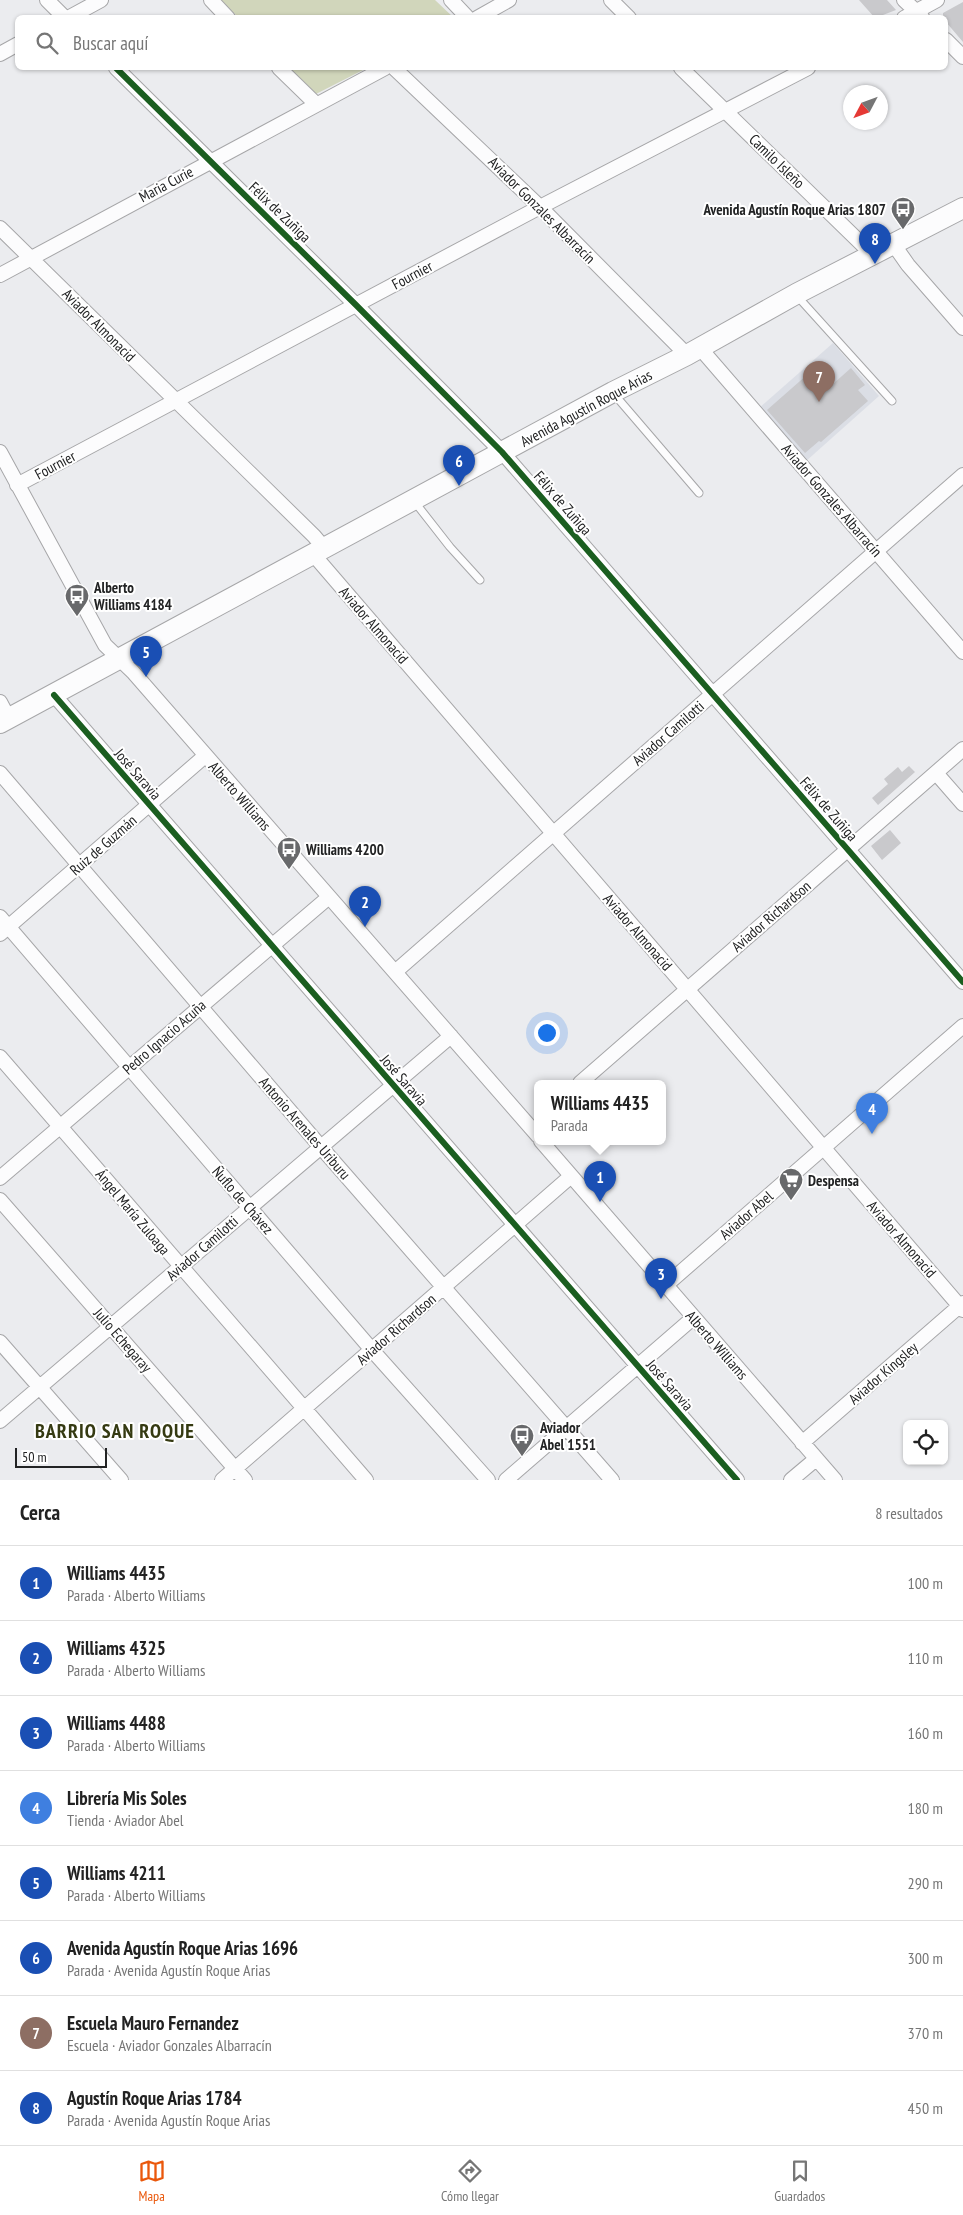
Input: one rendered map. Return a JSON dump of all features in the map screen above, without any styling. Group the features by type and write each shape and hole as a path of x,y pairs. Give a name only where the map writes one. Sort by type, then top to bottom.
{"main road":[{"name":"Avenida Agustín Roque Arias","path":"3,715 54,695 613,392 693,352 796,294 963,208"}],"street":[{"path":"47,0 64,15"},
{"path":"73,15 101,0"},
{"path":"211,0 225,15"},
{"path":"452,0 465,15"},
{"path":"482,15 510,0"},
{"path":"611,0 626,15"},
{"path":"904,0 914,15 937,0"},
{"path":"948,42 963,57"},
{"path":"0,54 15,46"},
{"name":"Félix de Zuñiga","path":"118,70 502,452 963,982"},
{"path":"281,70 316,104"},
{"name":"Maria Curie","path":"0,274 381,70"},
{"name":"Aviador Gonzales Albarracín","path":"396,70 693,352 876,551 963,652"},
{"name":"Camilo Isleño","path":"683,70 873,255"},
{"name":"Fournier","path":"18,485 540,207 804,70"},
{"name":"Aviador Almonacid","path":"0,228 307,530 319,552 552,833 823,1148 962,1306"},
{"path":"894,245 908,265 963,328"},
{"name":"Alberto Williams","path":"0,452 105,645 133,672 451,1036 534,1127"},
{"name":"Aviador Camilotti","path":"395,972 963,475"},
{"name":"José Saravia","path":"54,695 736,1480"},
{"name":"Aviador Richardson","path":"583,1080 963,750"},
{"name":"Ruiz de Guzmán","path":"3,926 79,867 205,756"},
{"name":"Antonio Arenales Uriburu","path":"0,773 199,1007 612,1480"},
{"path":"936,773 963,804"},
{"name":"Pedro Ignacio Acuña","path":"0,1178 329,897"},
{"name":"Ñuflo de Chávez","path":"3,926 372,1350 488,1480"},
{"name":"Aviador Abel","path":"665,1286 963,1026"},
{"name":"Aviador Camilotti","path":"0,1421 451,1036"},
{"name":"Ángel María Zuloaga","path":"0,1057 366,1480"},
{"name":"Alberto Williams","path":"545,1145 570,1177 835,1480"},
{"name":"Aviador Richardson","path":"222,1480 570,1177"},
{"name":"Julio Echegaray","path":"0,1200 245,1480"},
{"name":"Aviador Kingsley","path":"802,1443 962,1306"},
{"path":"506,1480 693,1318"},
{"path":"0,1342 121,1480"},
{"path":"791,1480 816,1459"}],"lane":[{"path":"796,294 892,401"},
{"path":"613,392 699,493"},
{"path":"413,501 450,547 480,580"}],"shaded area":[{"path":"833,343 879,396 805,462 758,409"}],"green space":[{"path":"220,0 435,0 451,15 236,15"},
{"path":"289,70 363,70 314,95"}],"building":[{"path":"859,0 887,0 896,10 883,15 872,15"},
{"path":"963,2 963,42 948,24 948,15 943,15 943,13"},
{"path":"851,368 865,385 858,390 868,401 821,442 819,441 805,453 767,410 808,374 824,392"},
{"path":"909,766 915,772 878,805 872,798 888,784 884,779 898,767 902,772"},
{"path":"890,830 901,843 882,860 871,846"}],"cycle path":[{"path":"118,70 502,452 963,982"},
{"path":"54,695 737,1480"}],"place":[{"name":"Avenida Agustín Roque Arias 1807","path":"903,230"},
{"name":"Agustín Roque Arias 1784","path":"875,264"},
{"name":"Escuela Mauro Fernandez","path":"819,402"},
{"name":"Avenida Agustín Roque Arias 1696","path":"459,486"},
{"name":"Alberto Williams 4184","path":"77,617"},
{"name":"Williams 4211","path":"146,677"},
{"name":"Williams 4200","path":"289,870"},
{"name":"Williams 4325","path":"365,927"},
{"name":"Librería Mis Soles","path":"872,1134"},
{"name":"Despensa","path":"791,1201"},
{"name":"Williams 4435","path":"600,1202"},
{"name":"Williams 4488","path":"661,1299"},
{"name":"Aviador Abel 1551","path":"522,1457"}],"district":[{"name":"BARRIO SAN ROQUE","path":"115,1431"}]}
